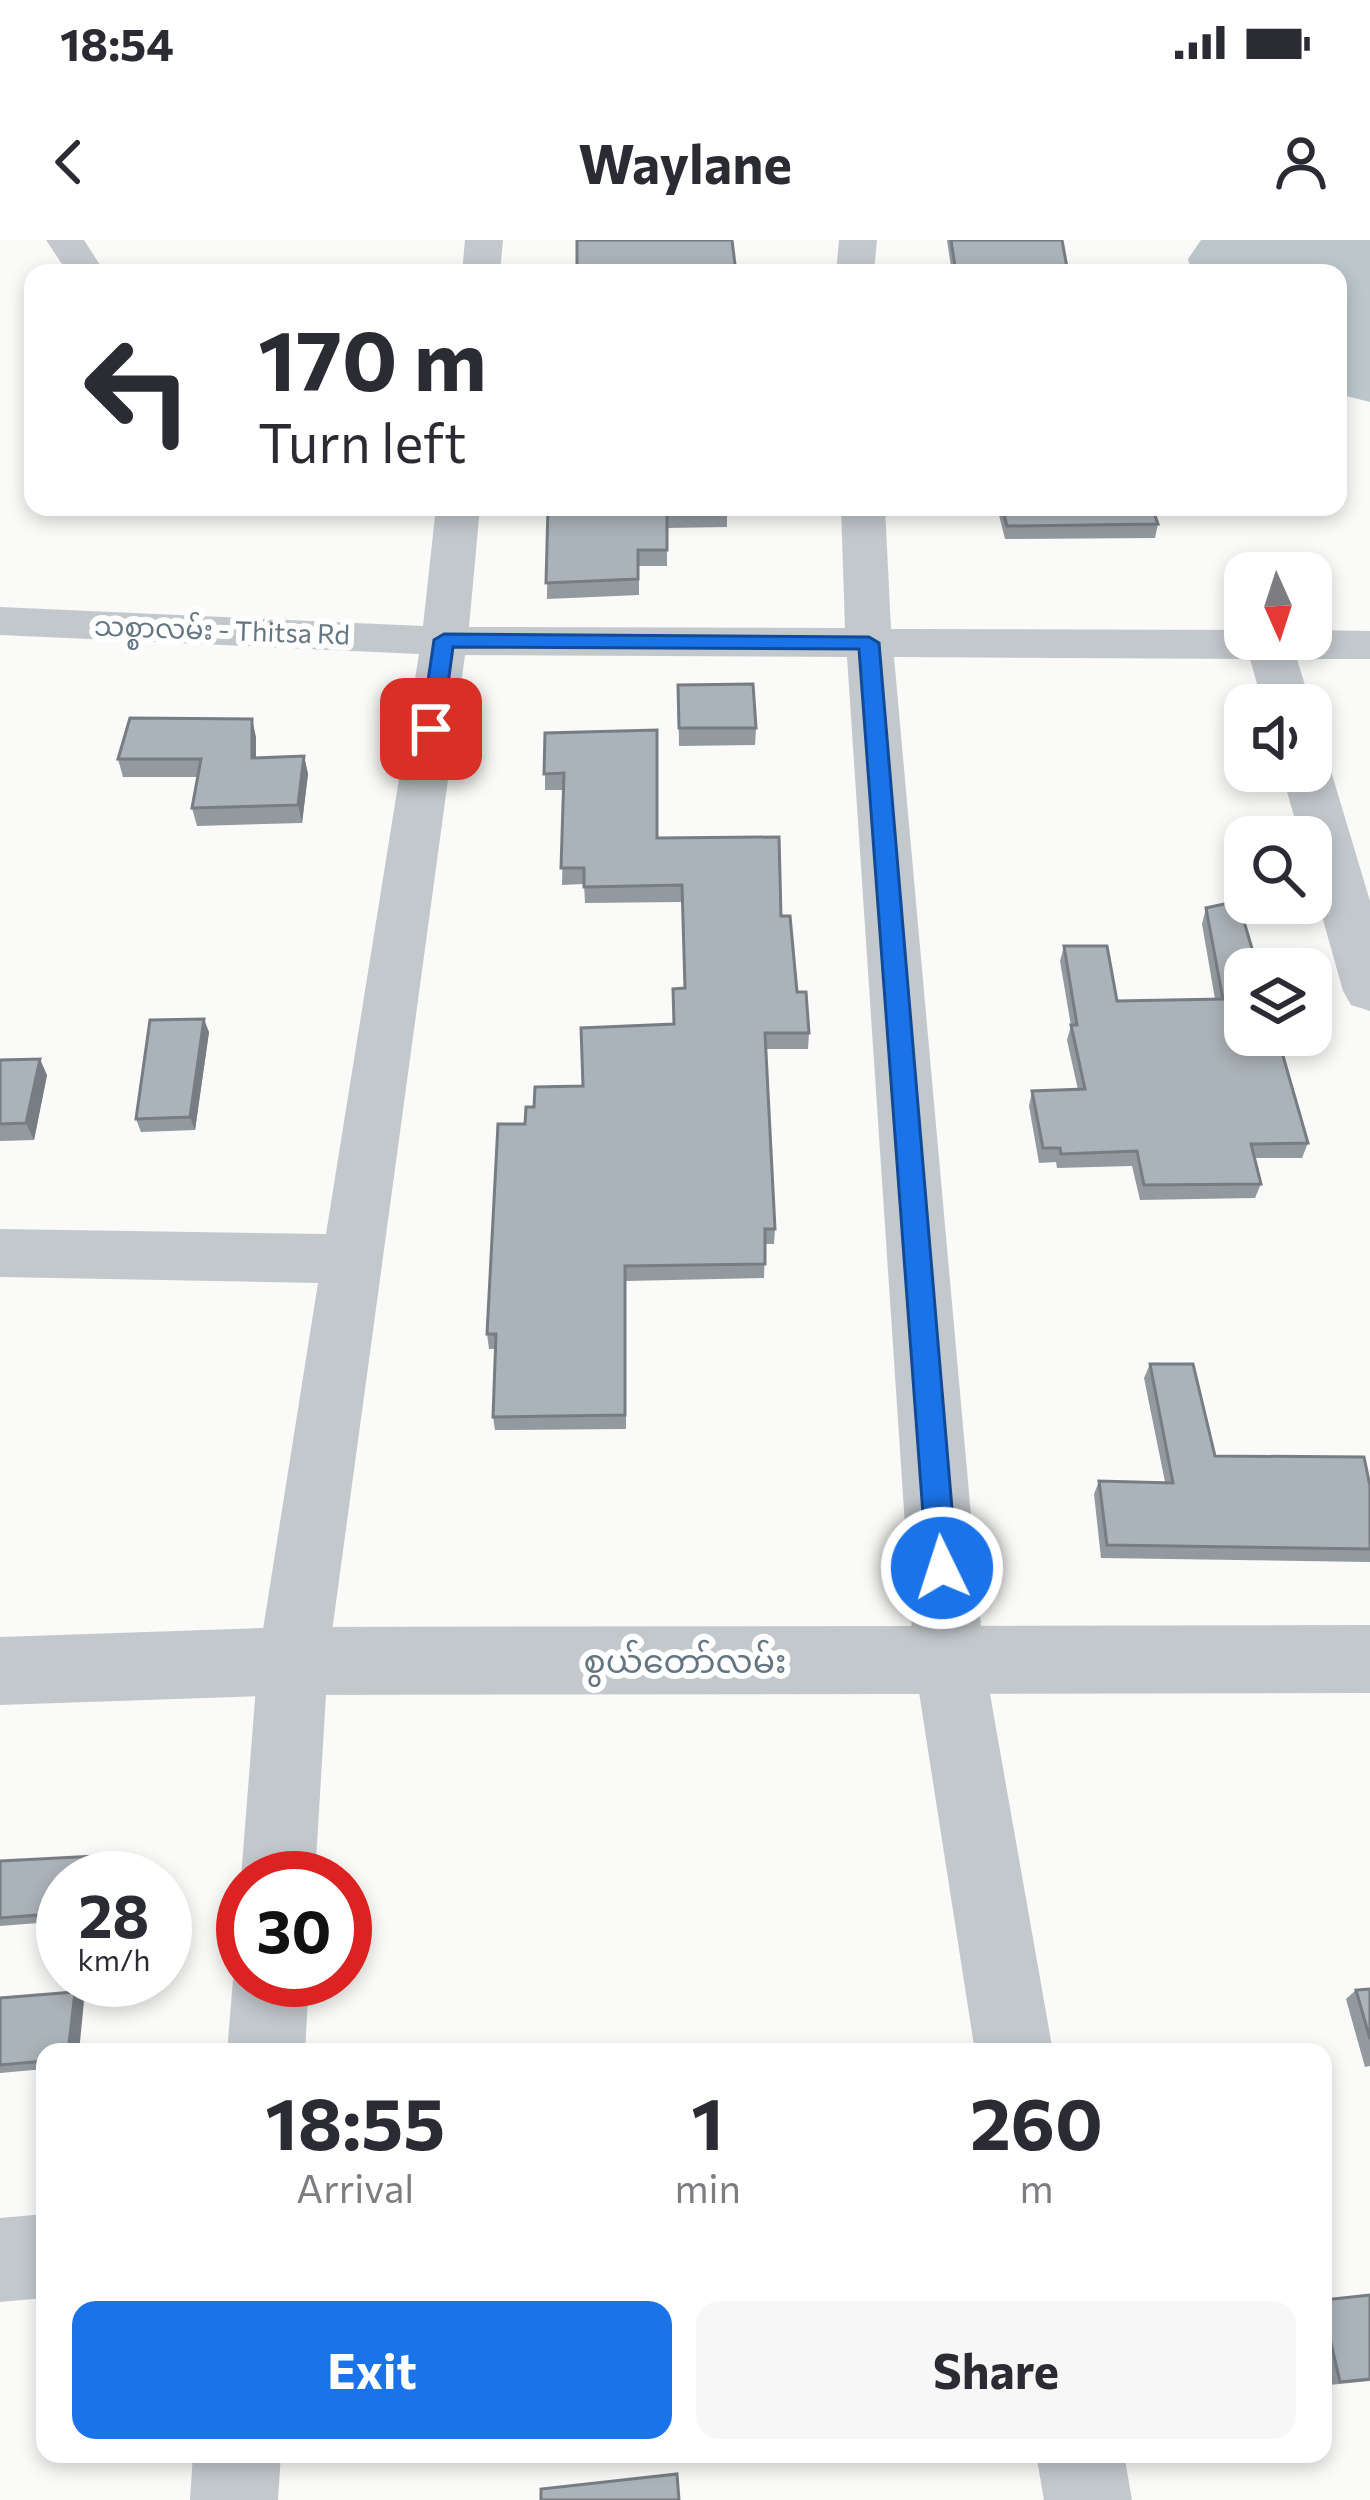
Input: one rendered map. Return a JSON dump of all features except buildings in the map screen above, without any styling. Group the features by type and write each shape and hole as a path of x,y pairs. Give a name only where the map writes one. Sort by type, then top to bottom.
{"street":[{"path":"280,1851 293,1661 444,640 457,516"},
{"path":"863,516 869,643 949,1660 1013,2043"},
{"name":"သစ္စာလမ်း - Thitsa Rd","path":"0,621 444,640 1224,644"},
{"name":"သစ္စာလမ်း - Thitsa Rd","path":"1332,645 1370,645"},
{"path":"1312,792 1370,991"},
{"path":"0,1253 353,1258"},
{"name":"စွယ်တော်လမ်း","path":"0,1671 293,1661 1370,1659"},
{"path":"267,2043 269,2007"},
{"path":"0,2260 36,2257"},
{"path":"234,2500 236,2463"},
{"path":"1082,2463 1088,2500"}],"shaded area":[{"path":"1201,240 1370,240 1370,402 1347,396 1347,264 1189,264"}],"route":[{"path":"431,729 444,640 869,643 942,1568"}]}
